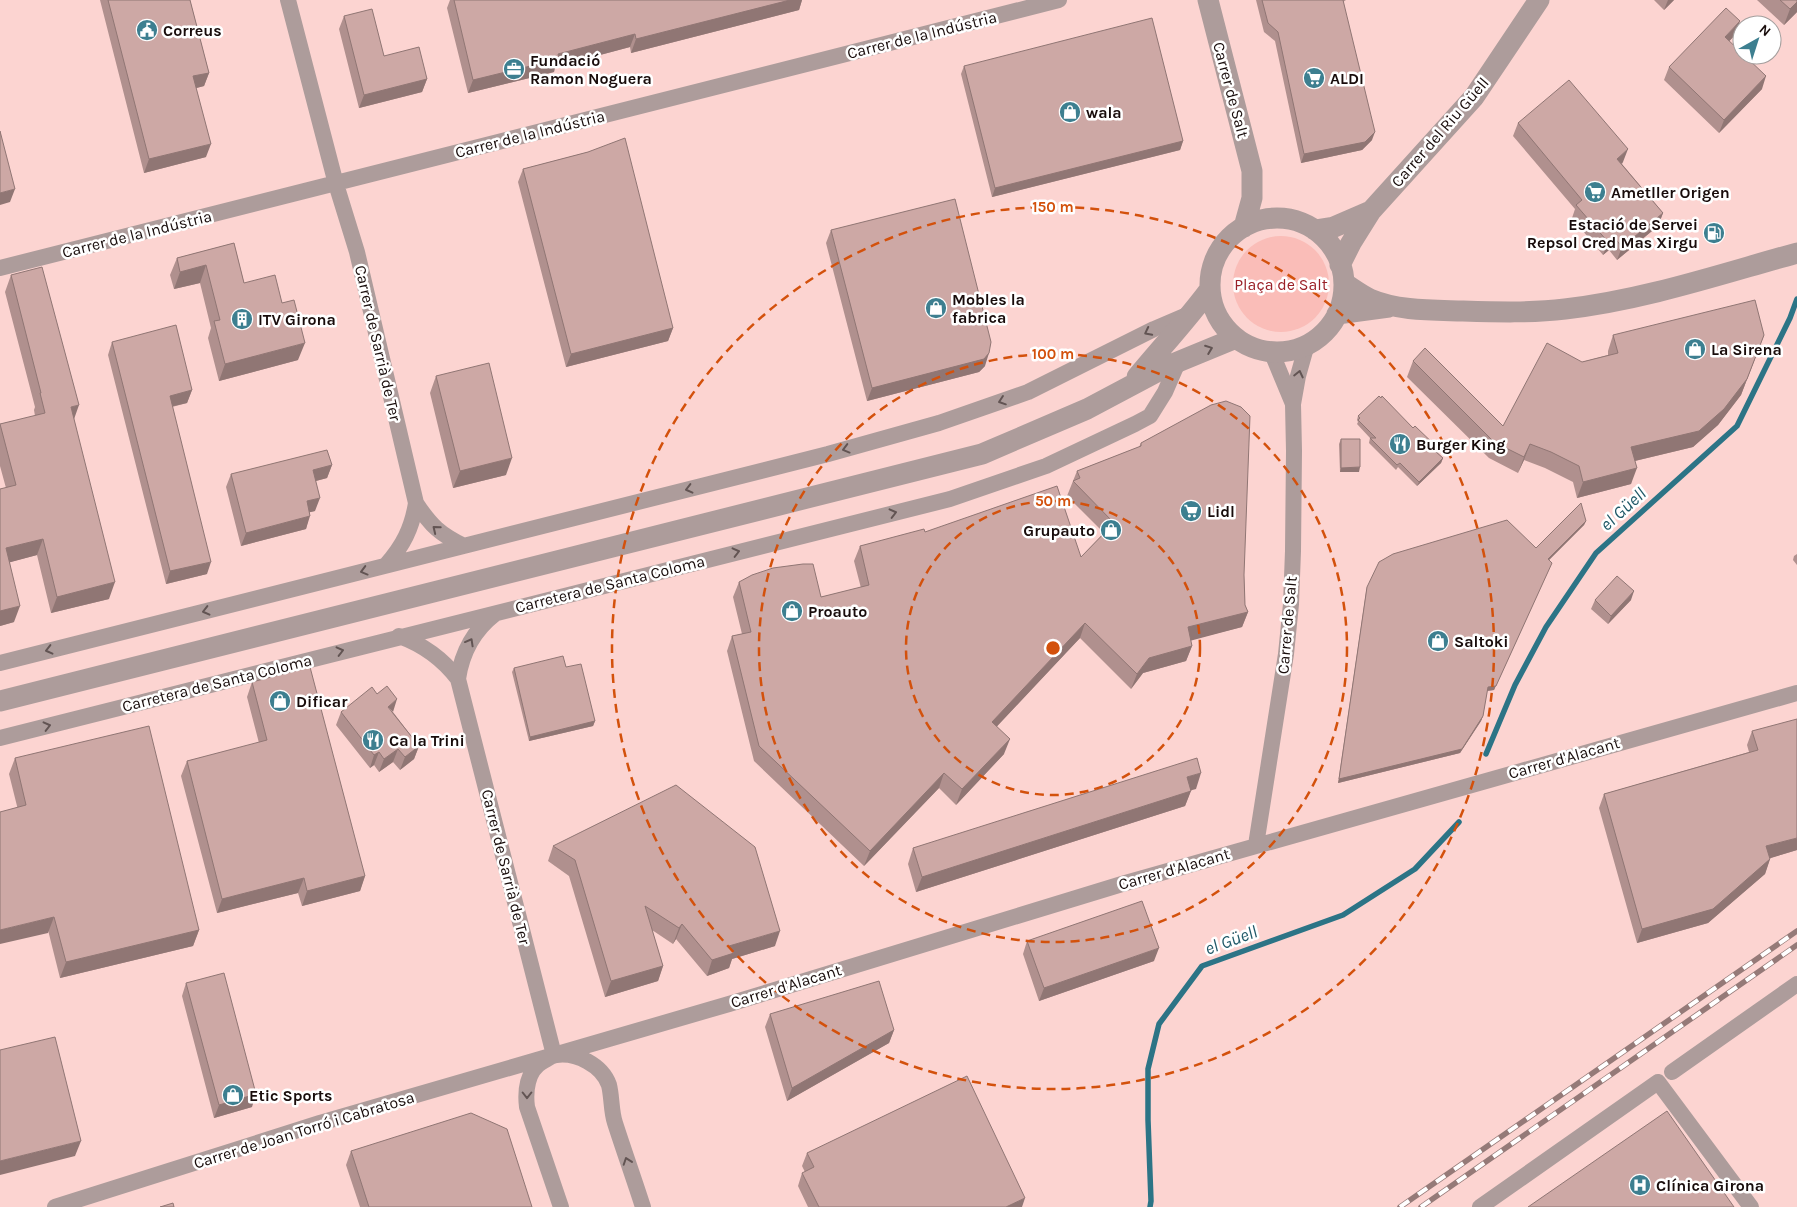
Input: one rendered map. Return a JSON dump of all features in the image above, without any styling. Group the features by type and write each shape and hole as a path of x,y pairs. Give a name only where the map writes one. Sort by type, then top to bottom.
{"street":[{"name":"Carrer de Sarrià de Ter","path":"288,0 336,184 356,252 416,503 429,523 448,538 464,546"},
{"name":"Carrer de la Indústria","path":"0,268 1059,0"},
{"name":"Carrer de Salt","path":"1208,0 1252,171 1252,198 1244,227"},
{"name":"Carrer del Riu Güell","path":"1342,274 1351,243 1371,211 1474,97 1539,0"},
{"name":"Carrer de Salt","path":"1253,180 1272,206 1286,219"},
{"name":"Carrer del Riu Güell","path":"1315,230 1334,227 1371,211"},
{"path":"1267,219 1286,219 1304,224 1315,230 1329,243 1336,253 1342,274 1343,296 1337,314 1322,334 1307,344 1290,351 1271,351 1252,347 1236,338 1220,319 1212,302 1210,290 1212,271 1218,254 1229,238 1244,227 1267,219"},
{"path":"1342,274 1370,299 1394,306 1500,312 1565,309 1636,297 1797,253"},
{"path":"1132,383 1210,290"},
{"path":"1337,314 1394,306"},
{"path":"0,663 828,454 939,423 1028,392 1154,329 1193,312"},
{"path":"0,701 982,454 1087,408 1132,383 1236,338"},
{"name":"Carrer de Salt","path":"1256,845 1286,654 1291,604 1293,404 1307,344"},
{"name":"Carrer de Salt","path":"1271,351 1293,404"},
{"name":"Carretera de Santa Coloma","path":"0,738 399,636 950,499 1046,466 1150,416 1166,392 1178,362"},
{"name":"Carrer de Sarrià de Ter","path":"386,565 405,540 416,503"},
{"name":"Carrer de Sarrià de Ter","path":"458,680 469,642 485,621 495,613"},
{"name":"Carrer de Sarrià de Ter","path":"399,636 433,653 449,668 458,680 554,1055"},
{"name":"Carrer d'Alacant","path":"554,1055 729,1004 1114,886 1797,693"},
{"path":"1672,1072 1797,984"},
{"path":"561,1207 527,1106 526,1092 530,1077 539,1064 554,1055 572,1055 584,1059 598,1069 608,1084 613,1119 643,1207"},
{"name":"Carrer de Joan Torró i Cabratosa","path":"55,1207 320,1123 554,1055"},
{"path":"1480,1207 1658,1082 1751,1207"}],"green space":[{"name":"Plaça de Salt","path":"1281,236 1299,240 1315,250 1325,266 1329,284 1325,302 1315,318 1299,328 1281,332 1263,328 1247,318 1237,302 1233,284 1237,266 1247,250 1263,240"}],"building":[{"path":"108,0 190,0 209,73 193,76 211,144 149,159"},
{"path":"454,0 790,0 636,39 635,34 558,54 559,59 473,80"},
{"path":"1262,0 1343,0 1375,132 1365,142 1304,154 1278,32 1268,23"},
{"path":"1780,0 1797,0 1797,2 1790,9"},
{"path":"1726,8 1734,15 1732,15 1732,30 1725,37 1732,44 1732,65 1754,65 1766,76 1724,120 1669,67"},
{"path":"372,9 384,56 419,47 427,79 364,95 344,16"},
{"name":"wala","path":"1152,18 1183,141 995,188 964,66"},
{"name":"Ametller Origen","path":"1569,80 1628,149 1617,159 1663,213 1622,247 1614,237 1608,242 1576,205 1582,200 1518,123"},
{"path":"0,131 15,189 0,193"},
{"path":"625,138 673,328 571,354 523,169 588,152"},
{"path":"955,199 991,342 989,353 984,359 872,388 831,230"},
{"name":"ITV Girona","path":"234,243 244,283 275,275 282,303 294,300 305,343 225,364 214,321 220,320 206,265 180,272 177,258"},
{"path":"42,267 79,405 71,407 115,582 57,597 43,539 6,548 20,606 0,611 0,489 16,485 0,424 45,413 11,275"},
{"path":"1755,300 1764,335 1747,379 1724,409 1699,431 1631,447 1637,468 1583,482 1579,466 1551,452 1530,444 1524,457 1494,442 1413,361 1425,348 1503,426 1547,343 1582,362 1618,353 1613,335"},
{"path":"176,325 192,390 170,396 211,562 170,571 112,342"},
{"path":"489,363 512,458 460,471 436,376"},
{"name":"Burger King","path":"1379,396 1381,398 1382,396 1413,428 1415,426 1439,449 1436,452 1443,458 1419,482 1400,463 1397,465 1370,438 1376,438 1358,420 1360,418 1358,416"},
{"path":"1226,401 1241,407 1250,416 1244,575 1245,605 1248,612 1188,627 1192,646 1149,658 1137,674 1085,623 992,722 1010,739 962,789 944,773 870,851 759,746 732,636 751,632 739,582 752,575 773,568 813,564 821,597 869,585 860,546 924,529 925,532 1057,486 1081,557 1114,523 1073,481 1080,478 1077,471 1141,446 1141,443 1211,405"},
{"path":"1341,439 1360,439 1360,467 1341,468"},
{"path":"327,450 332,465 313,470 320,498 307,501 310,516 246,533 231,474"},
{"name":"Saltoki","path":"1581,503 1586,521 1548,559 1552,563 1496,686 1488,687 1483,716 1462,749 1339,779 1367,587 1379,562 1393,554 1507,520 1536,548"},
{"path":"1617,576 1634,591 1611,616 1595,600"},
{"path":"563,656 566,667 581,664 595,721 530,737 514,668"},
{"path":"310,667 365,876 307,891 304,878 222,899 187,761 267,740 252,682"},
{"path":"387,686 397,699 388,707 419,746 405,757 398,749 384,759 379,752 374,755 341,712 372,687 377,694"},
{"path":"1797,719 1797,838 1766,846 1770,859 1713,909 1642,929 1604,794 1758,750 1752,731"},
{"path":"149,726 199,930 66,962 54,917 0,930 0,812 26,805 15,758"},
{"path":"1197,758 1201,773 1187,777 1191,791 922,877 913,848"},
{"path":"676,785 755,847 780,931 729,946 734,953 712,960 682,924 679,928 645,906 663,966 611,981 575,860 553,846"},
{"path":"1142,901 1159,948 1044,988 1027,941"},
{"path":"224,973 256,1094 219,1105 186,983"},
{"path":"879,981 894,1030 792,1088 770,1014"},
{"path":"55,1037 81,1141 0,1161 0,1050"},
{"path":"967,1076 1025,1198 1006,1207 819,1207 802,1173 814,1167 807,1153"},
{"path":"1667,1111 1734,1207 1528,1207"},
{"path":"471,1113 507,1129 532,1207 369,1207 351,1151"},
{"path":"173,1203 174,1207 160,1207"}],"waterway":[{"name":"el Güell","path":"1486,754 1515,685 1546,627 1596,553 1737,426 1790,318 1797,299"},
{"name":"el Güell","path":"1150,1207 1148,1069 1159,1024 1202,966 1343,915 1415,869 1459,822"}],"railway":[{"path":"1400,1207 1797,931"},
{"path":"1421,1207 1797,945"}],"place":[{"name":"Correus","path":"147,30"},
{"name":"Fundació Ramon Noguera","path":"514,69"},
{"name":"ALDI","path":"1314,78"},
{"name":"wala","path":"1070,112"},
{"name":"Ametller Origen","path":"1595,192"},
{"name":"Estació de Servei Repsol Cred Mas Xirgu","path":"1714,233"},
{"name":"Mobles la fabrica","path":"936,308"},
{"name":"ITV Girona","path":"242,319"},
{"name":"La Sirena","path":"1695,349"},
{"name":"Burger King","path":"1400,444"},
{"name":"Lidl","path":"1191,511"},
{"name":"Grupauto","path":"1111,530"},
{"name":"Proauto","path":"792,611"},
{"name":"Saltoki","path":"1438,641"},
{"name":"Dificar","path":"280,701"},
{"name":"Ca la Trini","path":"373,740"},
{"name":"Etic Sports","path":"233,1095"},
{"name":"Clínica Girona","path":"1640,1185"}]}
